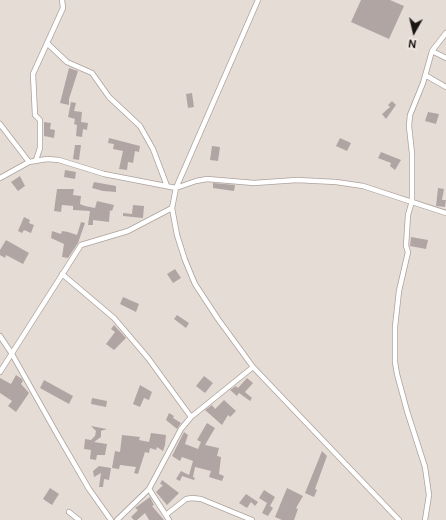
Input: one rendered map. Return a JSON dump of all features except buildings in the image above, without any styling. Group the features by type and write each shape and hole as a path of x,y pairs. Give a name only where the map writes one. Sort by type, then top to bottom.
{"street":[{"path":"36,160 40,148 40,120 35,115 33,74 48,44 63,8 62,0"},
{"path":"258,0 176,188 172,208 185,260 195,284 253,367 399,520"},
{"path":"425,520 429,495 425,466 405,405 395,362 395,327 399,291 408,252 406,246 408,215 412,201 412,154 409,126 414,103 420,93 432,51 446,33"},
{"path":"48,44 67,62 92,73 109,97 140,126 153,149 167,186"},
{"path":"432,51 446,58"},
{"path":"425,75 446,87"},
{"path":"0,124 29,162"},
{"path":"0,178 29,162 36,160 59,160 104,174 176,188 196,180 207,179 254,183 312,180 363,186 446,213"},
{"path":"0,372 81,245 128,230 172,208"},
{"path":"62,274 119,323 148,358 191,417"},
{"path":"0,336 12,354 90,489 112,520"},
{"path":"117,520 149,489 181,429 191,417 253,367"},
{"path":"149,489 167,514 169,520"},
{"path":"167,514 186,500 192,498 201,499 252,520"},
{"path":"69,512 78,520"}]}
